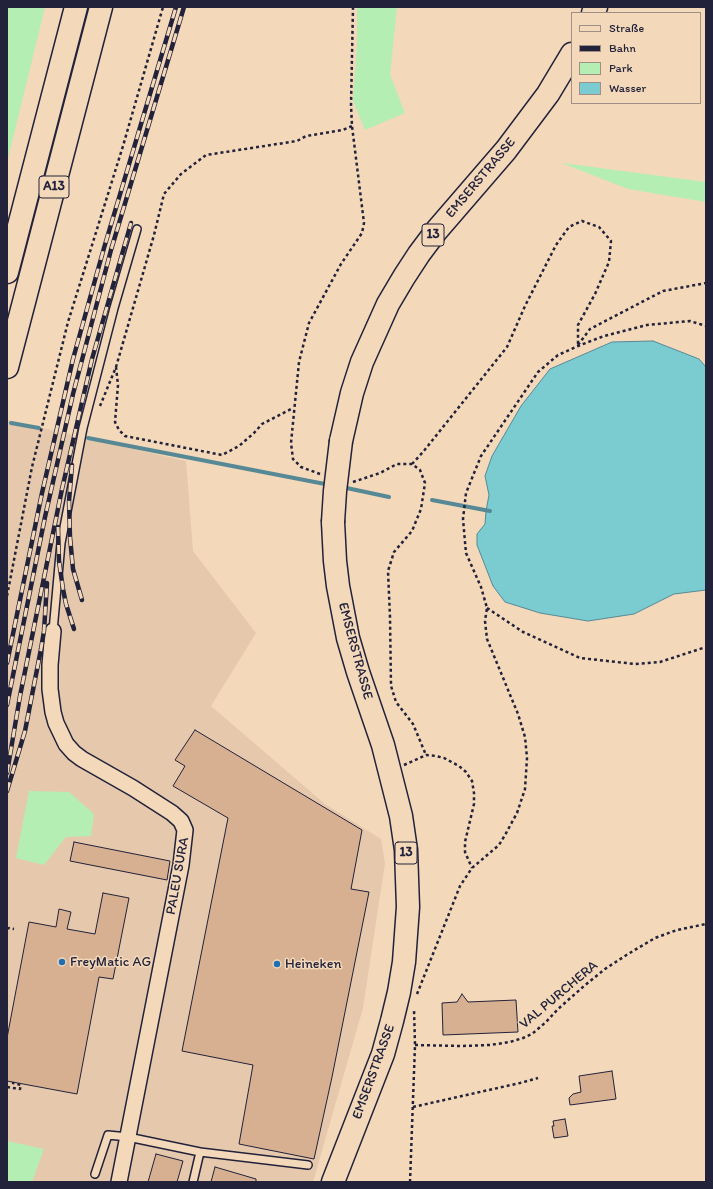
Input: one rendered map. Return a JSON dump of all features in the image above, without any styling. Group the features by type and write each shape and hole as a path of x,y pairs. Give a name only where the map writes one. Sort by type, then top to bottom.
{"main road":[{"name":"A13","path":"7,272 76,7"},
{"name":"A13","path":"7,367 101,7"},
{"name":"EMSERSTRASSE","path":"333,1182 383,1054 399,992 404,962 408,907 406,850 401,816 383,745 348,638 338,586 335,561 334,522 335,491 341,441 352,393 362,362 388,304 404,277 437,230 510,145 548,94 571,56"}],"street":[{"name":"PALEU SURA","path":"53,631 50,665 50,689 56,723 66,744 82,759 133,788 172,813 181,821 185,830 181,865 119,1182"}],"lane":[{"path":"53,631 61,543 86,416 114,308 137,229"},
{"path":"95,1174 108,1135 128,1137 200,1152 308,1165"},
{"path":"193,1182 200,1152"}],"path":[{"path":"7,596 32,467 68,322 124,146 164,7"},
{"path":"321,475 301,467 293,459 291,442 299,362 309,324 341,264 362,233 364,223 352,126 353,7"},
{"path":"86,416 94,418 116,367 164,194 181,174 206,155 297,141 306,136 344,130 352,126"},
{"path":"412,464 507,347 525,306 556,245 569,227 582,221 599,227 611,240 609,262 595,294 578,325 578,346"},
{"path":"578,346 590,329 663,291 706,283"},
{"path":"416,998 452,903 460,886 472,868 499,845 517,813 525,789 527,758 525,737 518,714 487,640 485,621 487,608 466,553 464,519 466,493 481,456 538,372 558,355 604,336 647,325 690,321 706,326"},
{"path":"116,367 118,385 115,422 119,430 125,436 222,455 240,446 262,424 294,408"},
{"path":"350,483 380,473 397,464 412,464 420,470 425,483 421,509 412,531 394,552 388,571 391,686 396,702 413,724 426,756"},
{"path":"487,608 523,632 580,658 635,664 660,662 706,647"},
{"path":"390,770 426,756 440,757 452,761 466,772 472,780 474,793 474,804 465,842 465,852 472,868"},
{"name":"VAL PURCHERA","path":"415,1045 490,1045 510,1042 523,1038 532,1034 558,1009 605,969 628,954 656,938 677,930 706,924"},
{"path":"7,929 14,929"},
{"path":"410,1182 415,1045 413,1005"},
{"path":"413,1107 538,1078"},
{"path":"7,1087 20,1089 21,1085 13,1082"}],"shaded area":[{"path":"8,420 186,461 193,551 256,633 211,706 325,804 381,839 385,863 363,1008 313,1182 7,1182"}],"green space":[{"path":"7,7 45,7 7,163"},
{"path":"357,7 397,7 390,75 405,113 365,130 353,101 357,44"},
{"path":"562,163 706,182 706,202 628,189"},
{"path":"29,791 69,792 94,814 91,836 66,837 44,865 16,858"},
{"path":"7,1141 44,1149 32,1182 7,1182"}],"water":[{"path":"653,341 699,359 706,367 706,590 674,594 634,614 588,621 540,613 505,602 493,586 477,545 477,534 485,524 489,495 485,476 492,456 521,406 550,369 612,342"}],"building":[{"name":"Heineken","path":"195,730 362,830 351,889 369,892 314,1159 239,1144 253,1065 182,1051 228,818 173,786 185,766 175,760"},
{"path":"74,842 170,861 167,880 70,861"},
{"path":"103,893 129,898 113,979 99,977 77,1094 7,1081 7,1038 29,922 56,927 59,909 71,912 67,929 95,934"},
{"path":"462,994 468,1002 516,1000 518,1032 443,1035 442,1003 457,1002"},
{"path":"612,1071 616,1099 570,1105 569,1098 573,1094 581,1092 579,1076"},
{"path":"565,1119 568,1136 554,1138 552,1126 554,1126 553,1121"},
{"path":"156,1154 183,1161 177,1182 148,1182"},
{"path":"215,1167 256,1179 256,1182 211,1182"}],"waterway":[{"path":"11,423 39,428"},
{"path":"88,438 330,485"},
{"path":"342,487 389,497"},
{"path":"432,500 490,511"}],"railway":[{"path":"7,663 42,493 73,359 104,248 176,7"},
{"path":"7,705 45,517 73,394 111,250 184,7"},
{"path":"7,773 20,696 62,489 92,359 131,223"},
{"path":"72,465 69,501 70,537 73,569 82,600"},
{"path":"58,527 59,561 63,589 74,629"},
{"path":"7,791 25,731 41,649 44,631 47,583"}],"place":[{"name":"FreyMatic AG","path":"62,962"},
{"name":"Heineken","path":"277,964"}]}
